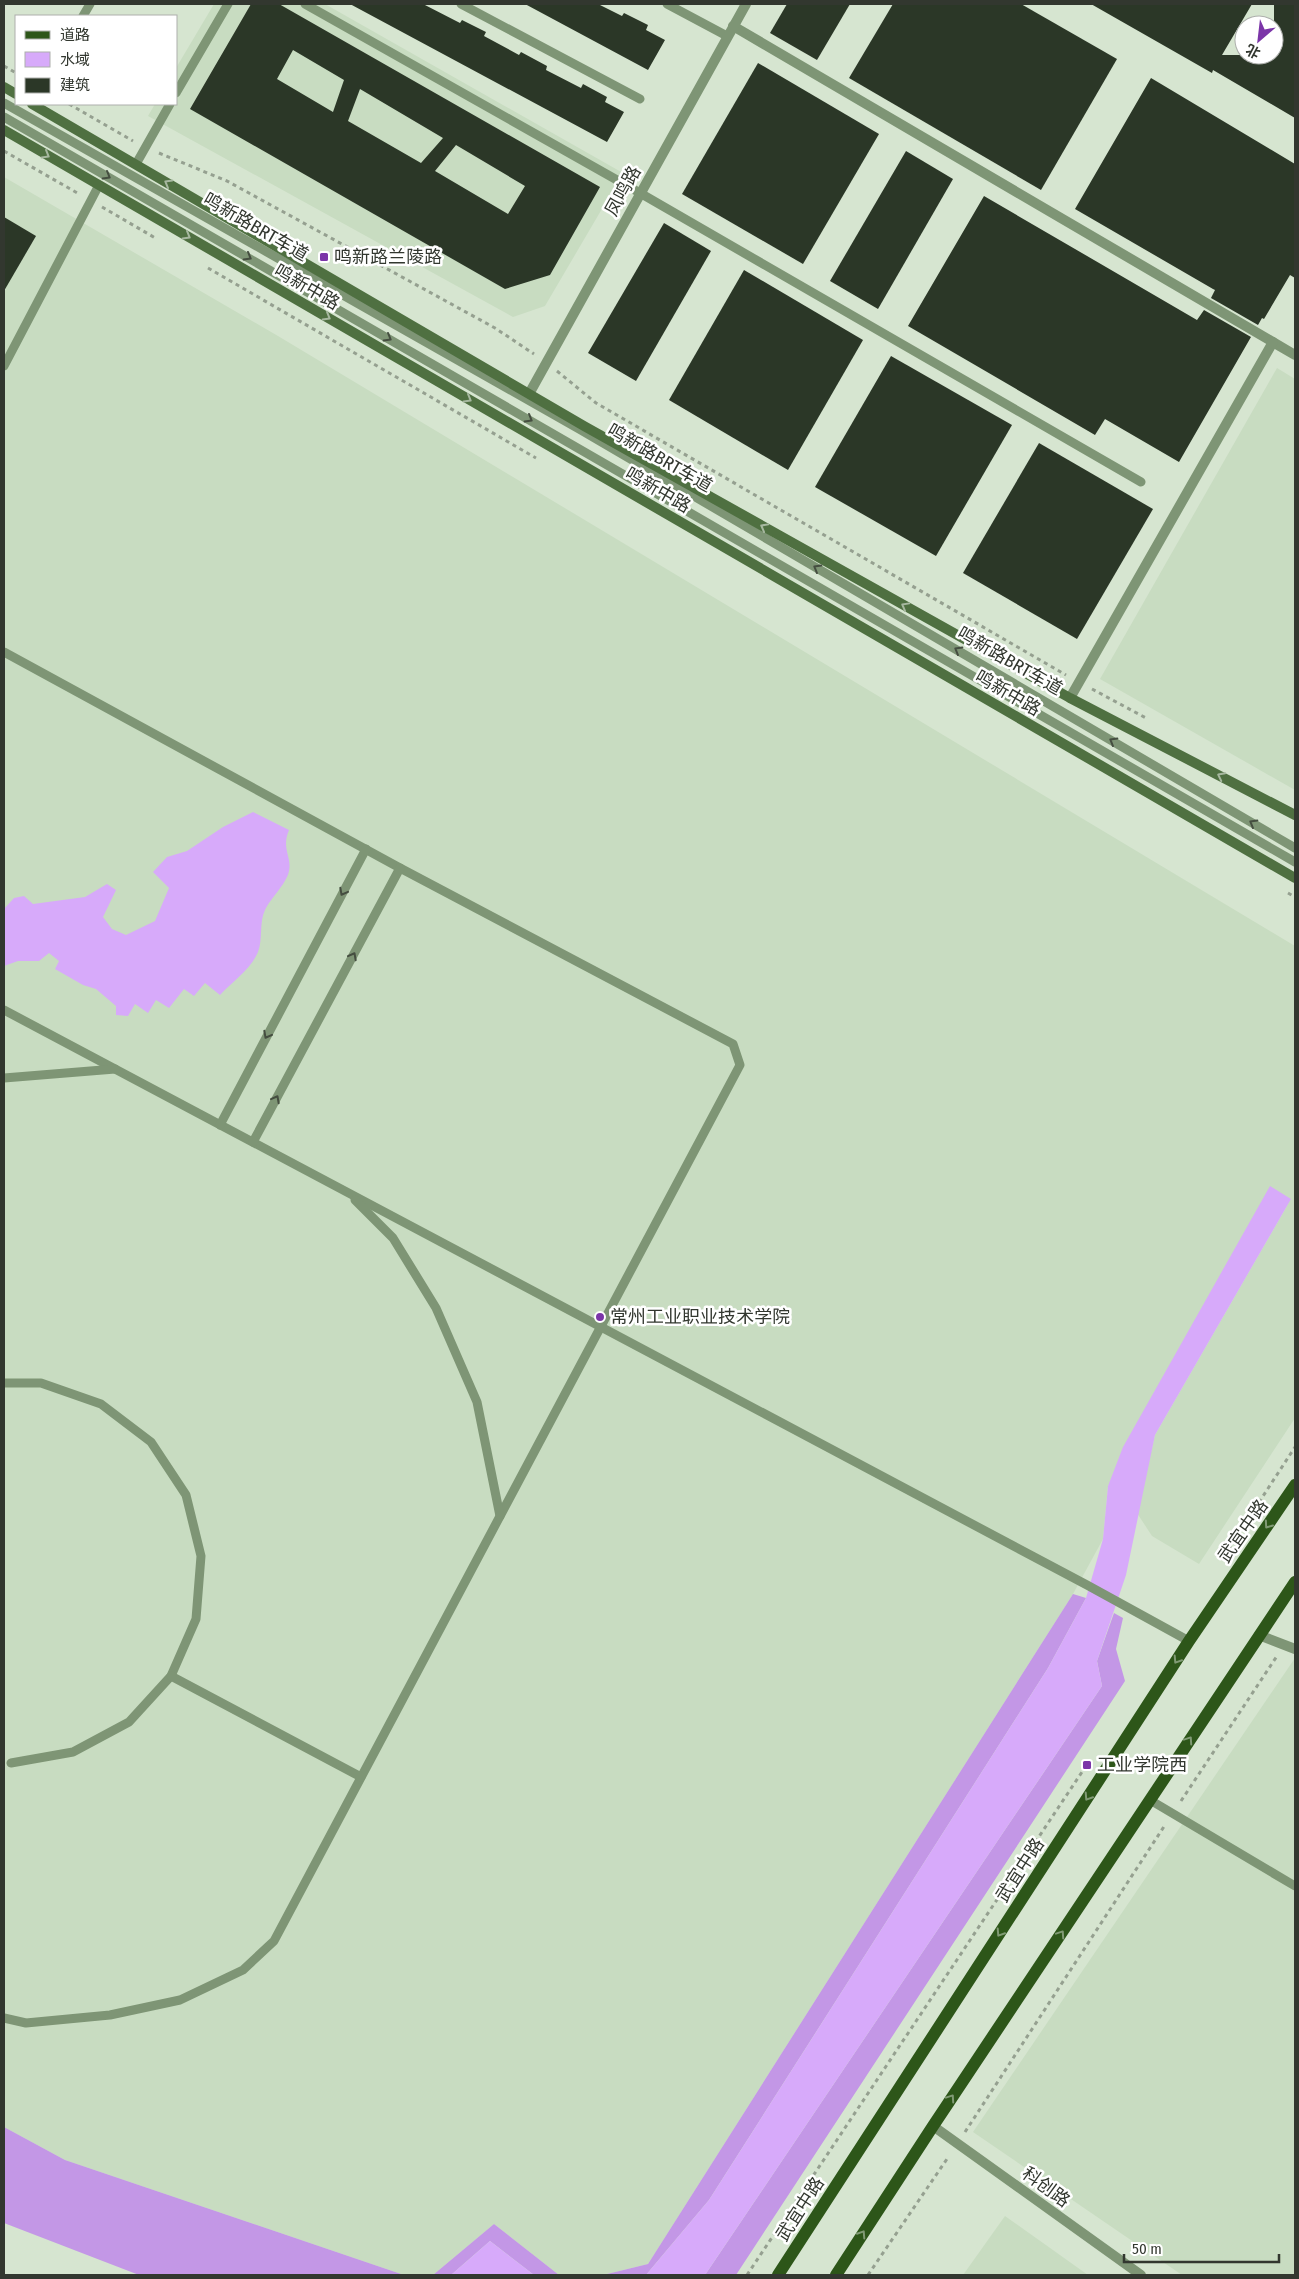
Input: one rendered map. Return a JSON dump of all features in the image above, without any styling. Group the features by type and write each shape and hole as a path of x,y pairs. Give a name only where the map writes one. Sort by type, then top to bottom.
{"main road":[{"path":"4,87 15,93"},
{"name":"鸣新中路","path":"34,105 529,394 1070,698 1295,815"},
{"name":"鸣新中路","path":"4,130 1295,878"},
{"name":"武宜中路","path":"778,2275 1189,1641 1295,1485"},
{"path":"836,2275 1295,1582"}],"street":[{"name":"凤鸣路","path":"529,394 732,26 746,4"},
{"path":"732,26 1295,355"},
{"path":"1070,698 1273,342"},
{"path":"1260,1635 1295,1649"},
{"name":"科创路","path":"933,2126 1141,2275"}],"lane":[{"path":"84,15 90,4"},
{"path":"178,90 228,4"},
{"path":"305,4 640,193 1141,482"},
{"path":"460,4 640,99"},
{"path":"667,4 727,36"},
{"name":"鸣新路BRT车道","path":"4,103 581,430 1295,848"},
{"path":"14,136 32,105"},
{"path":"136,164 169,105"},
{"name":"鸣新路BRT车道","path":"4,117 1295,862"},
{"path":"4,366 99,185"},
{"path":"4,652 400,868 733,1044 740,1065 274,1940 243,1970 180,2000 128,2011 26,2023 4,2018"},
{"path":"220,1125 366,848"},
{"path":"253,1142 400,868"},
{"path":"4,1010 1189,1641"},
{"path":"4,1078 115,1069"},
{"path":"348,1193 393,1238 436,1308 477,1402 500,1516"},
{"path":"4,1383 41,1383 101,1404 151,1442 186,1495 201,1556 196,1619 171,1676 129,1722 73,1752 11,1763"},
{"path":"171,1676 361,1777"},
{"path":"1150,1800 1295,1886"}],"path":[{"path":"4,66 15,72"},
{"path":"71,105 145,148 227,182 495,328 546,362 596,403 1149,720"},
{"path":"1222,1559 1295,1447"},
{"path":"868,2275 957,2143 1172,1813 1285,1645"},
{"path":"747,2275 1092,1756"}],"shaded area":[{"path":"214,4 325,4 623,173 545,306 513,317 148,116 154,105 178,105 178,65"},
{"name":"常州工业职业技术学院","path":"4,177 278,336 1295,946 1295,1418 1199,1564 1152,1536 1137,1513 1155,1435 1291,1199 1108,1486 1103,1539 1073,1594 648,2264 603,2275 559,2275 494,2224 433,2275 404,2275 65,2160 4,2127"},
{"path":"1277,368 1295,379 1295,790 1100,679"},
{"path":"1073,1594 1086,1598 1048,1668 709,2200 646,2275 603,2275 648,2264"},
{"path":"1114,1613 1123,1618 1116,1649 1125,1681 736,2275 705,2275 1102,1686 1097,1661"},
{"path":"1295,1658 1295,2275 1182,2275 973,2132"},
{"path":"4,2127 65,2160 404,2275 139,2275 4,2223"},
{"path":"1005,2216 1088,2275 963,2275"},
{"path":"494,2224 559,2275 534,2275 490,2241 451,2275 433,2275"}],"water":[{"path":"253,812 289,830 286,847 290,866 288,876 263,915 259,947 255,958 246,970 220,995 205,983 194,996 184,989 169,1008 156,1000 148,1013 135,1004 128,1016 116,1015 116,1006 96,989 83,985 55,969 59,961 49,953 39,961 18,961 4,966 4,909 14,898 24,896 33,904 85,897 107,884 116,890 103,917 112,929 126,935 155,921 169,888 153,872 167,857 187,851 223,827"},
{"path":"1270,1186 1291,1199 1155,1435 1126,1575 1097,1661 1102,1686 705,2275 646,2275 709,2200 1048,1668 1086,1598 1103,1539 1108,1486 1123,1447"},
{"path":"490,2241 534,2275 451,2275"}],"building":[{"path":"251,4 279,4 600,187 550,275 505,289 190,109","holes":["293,50 344,80 333,112 277,79","360,89 443,138 421,163 348,121","456,145 525,186 508,214 435,171"]},
{"path":"350,4 423,4 460,23 462,20 486,32 484,36 519,55 521,52 547,66 546,70 581,88 583,84 607,97 605,102 624,112 607,142"},
{"path":"525,4 598,4 622,16 624,13 648,25 646,30 665,40 648,70"},
{"path":"787,4 850,4 817,60 770,33"},
{"path":"893,4 1021,4 1117,59 1041,190 849,78"},
{"path":"1091,4 1252,4 1246,15 1234,15 1234,35 1222,55 1234,55 1234,65 1284,65 1284,15 1274,15 1274,4 1295,4 1295,118 1213,70 1212,73"},
{"path":"758,63 879,134 803,264 682,194"},
{"path":"1151,78 1295,164 1295,278 1290,275 1264,319 1262,318 1258,325 1211,298 1215,290 1075,209"},
{"path":"906,151 953,179 878,309 830,281"},
{"path":"984,196 1197,320 1204,310 1251,337 1179,462 1105,419 1095,435 908,326"},
{"path":"4,217 36,236 4,291"},
{"path":"664,223 711,251 636,381 588,353"},
{"path":"744,270 863,340 788,470 669,400"},
{"path":"891,356 1012,425 936,556 815,487"},
{"path":"1039,443 1153,509 1077,639 963,573"}],"place":[{"name":"鸣新路兰陵路","path":"324,257"},
{"name":"常州工业职业技术学院","path":"600,1317"},
{"name":"工业学院西","path":"1087,1765"}]}
